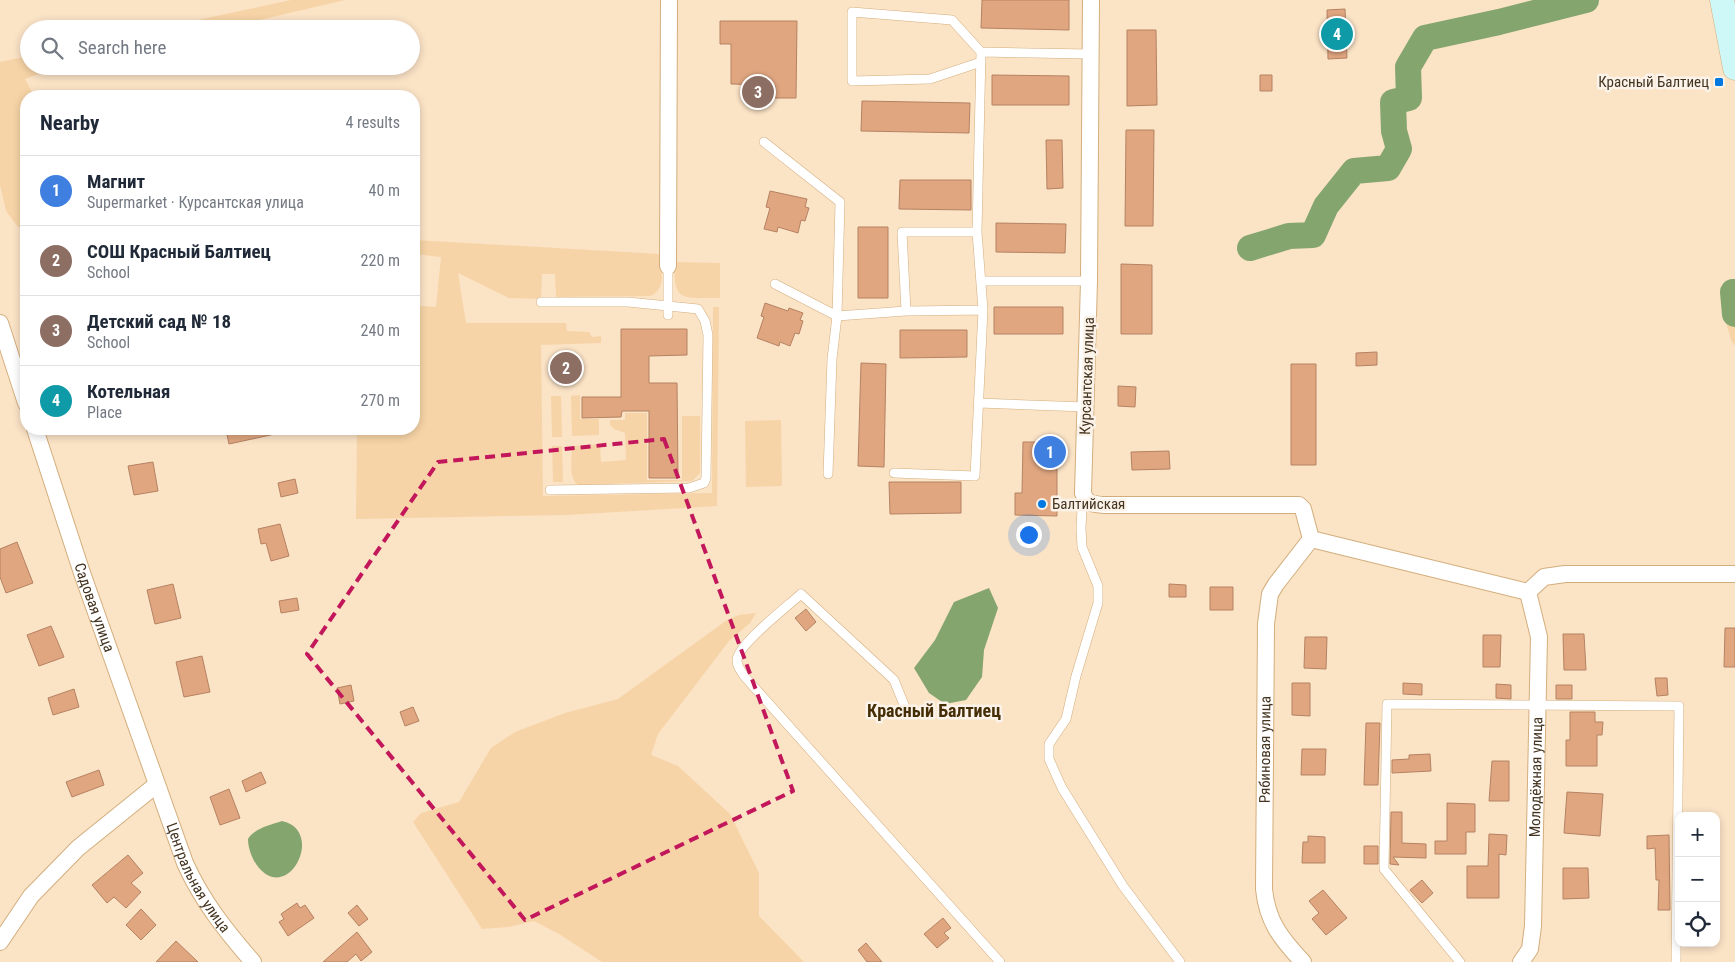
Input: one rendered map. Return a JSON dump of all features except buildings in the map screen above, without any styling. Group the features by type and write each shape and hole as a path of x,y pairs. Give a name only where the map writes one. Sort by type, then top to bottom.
{"main road":[{"path":"1722,0 1735,68"}],"street":[{"path":"668,0 668,266"},
{"name":"Курсантская улица","path":"1088,502 1083,493 1090,281 1091,0"},
{"path":"0,323 20,385"},
{"name":"Садовая улица","path":"37,435 82,572 156,784"},
{"path":"1088,502 1104,505 1299,504 1303,509 1311,539 1528,592 1544,577 1564,574 1735,574"},
{"name":"Рябиновая улица","path":"1303,962 1280,936 1267,910 1265,895 1266,624 1270,594 1311,539"},
{"name":"Молодёжная улица","path":"1521,962 1530,950 1533,926 1538,706 1539,637 1528,592"},
{"path":"0,942 31,896 78,848 156,784"},
{"name":"Центральная улица","path":"156,784 185,863 196,887 221,924 254,962"}],"lane":[{"path":"894,473 975,476 983,310 977,232 981,57 952,20 852,12 852,81 930,80 981,57 1090,54"},
{"path":"764,142 840,202 837,316 832,359 828,474"},
{"path":"906,312 902,232 977,232"},
{"path":"668,266 668,310"},
{"path":"981,281 1090,281"},
{"path":"775,284 837,316 983,310"},
{"path":"541,302 628,302 668,310 698,309 705,321 708,335 706,478 704,483 689,488 550,490"},
{"path":"979,403 1086,408"},
{"path":"1088,502 1082,509 1082,547 1098,586 1098,603 1076,676 1066,719 1049,744 1048,759 1062,788 1123,886 1180,962"},
{"path":"907,712 894,680 801,594 745,644 737,658 738,667 745,677 1000,962"},
{"path":"1460,962 1384,869 1387,704 1679,706 1676,962"}],"highlighted area":[{"path":"664,439 793,791 525,920 307,654 438,462"}],"shaded area":[{"path":"291,0 345,0 259,20 198,20"},
{"path":"20,58 20,75 36,75 25,79 31,90 20,90 20,227 6,211 0,185 0,62"},
{"path":"420,240 661,254 661,284 659,289 650,296 556,297 555,274 542,274 541,299 509,298 458,273 466,323 566,323 567,331 589,332 592,337 601,336 601,343 541,345 543,496 712,493 713,307 719,307 717,506 567,515 356,519 357,435 420,435 420,306 436,307 441,257 420,255"},
{"path":"675,262 720,263 720,298 689,297 678,292"},
{"path":"1735,316 1735,346 1731,340 1726,322"},
{"path":"580,395 580,419 599,419 599,435 572,436 571,396"},
{"path":"551,396 561,396 562,437 552,437"},
{"path":"625,413 647,413 647,480 682,480 682,416 700,416 700,473 692,481 578,485 572,473 572,447 600,444 601,462 626,460 625,433 614,429 610,425 610,420 625,420"},
{"path":"781,420 782,486 746,487 745,421"},
{"path":"552,446 562,446 563,482 553,482"},
{"path":"989,588 998,608 984,650 982,677 966,700 945,704 929,693 914,668 935,640 954,602"},
{"path":"756,613 750,623 729,641 658,734 651,755 678,766 730,814 759,873 759,916 804,962 602,962 559,934 534,921 508,927 482,929 413,822 421,813 459,802 491,748 515,732 565,713 618,699 727,620 739,615"},
{"path":"282,821 295,827 301,837 302,849 298,861 291,871 282,877 271,876 259,868 255,862 250,851 248,839 259,830"}],"waterway":[{"path":"1250,248 1289,236 1313,235 1326,206 1354,171 1388,168 1399,149 1394,131 1393,102 1409,98 1408,67 1425,38 1586,0"},
{"path":"1733,292 1735,314"}],"place":[{"name":"Котельная","path":"1337,34"},
{"name":"Красный Балтиец","path":"1719,82"},
{"name":"Детский сад № 18","path":"758,92"},
{"name":"СОШ Красный Балтиец","path":"566,368"},
{"name":"Магнит","path":"1050,452"},
{"name":"Балтийская","path":"1042,504"}],"district":[{"name":"Красный Балтиец","path":"934,710"}]}
